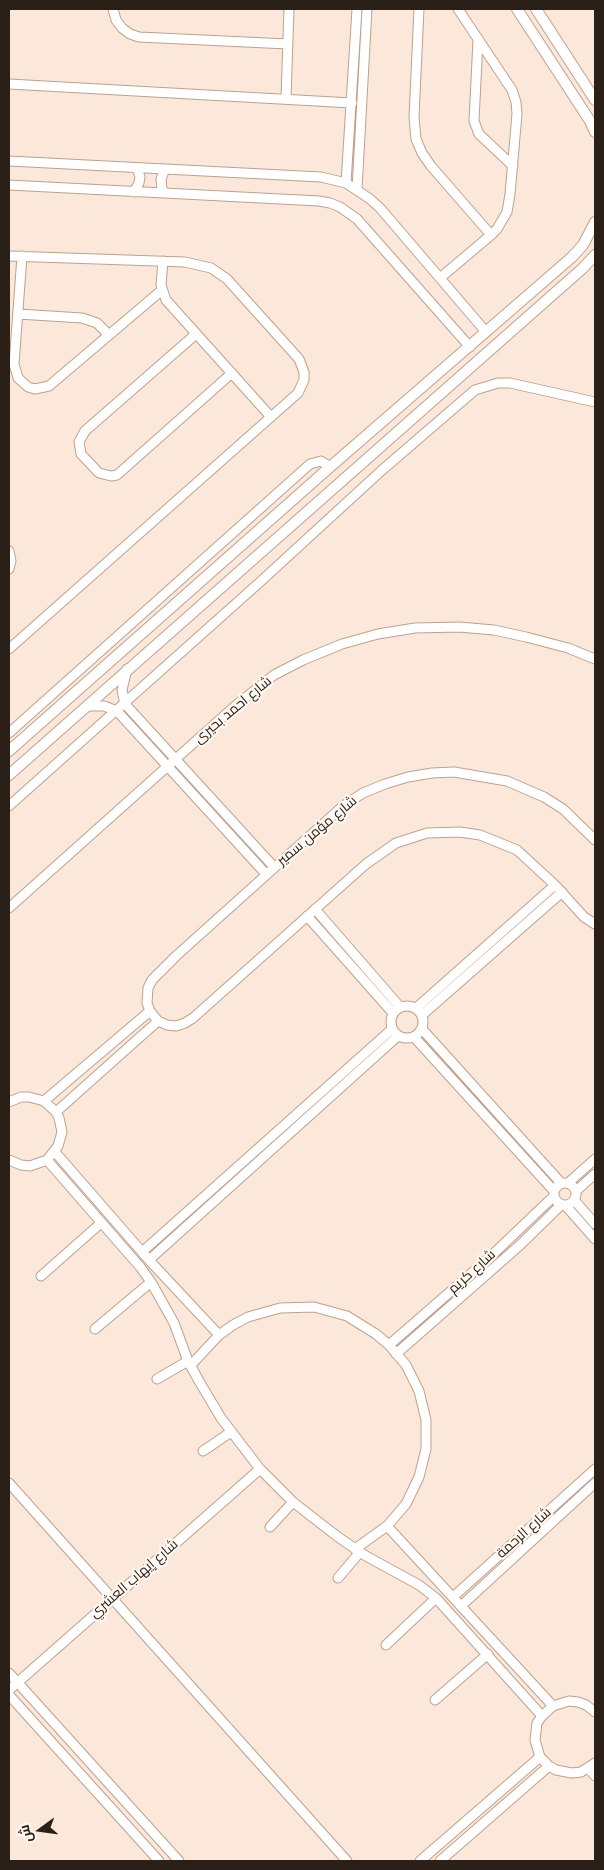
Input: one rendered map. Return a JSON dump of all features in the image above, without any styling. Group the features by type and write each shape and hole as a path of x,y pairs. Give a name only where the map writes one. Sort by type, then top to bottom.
{"street":[{"path":"113,9 116,20 122,28 130,34 139,37 288,44"},
{"path":"286,98 289,9"},
{"path":"346,183 357,9"},
{"path":"357,189 367,9"},
{"path":"420,9 414,117 416,139 422,154 430,166 490,235"},
{"path":"440,278 497,229 507,212 517,114 515,96 458,9"},
{"path":"517,9 590,121 595,132"},
{"path":"536,9 595,100"},
{"path":"478,40 474,121 479,134 513,166"},
{"path":"552,63 567,55"},
{"path":"9,84 352,103"},
{"path":"9,160 321,177 346,183 357,189 380,208 486,332"},
{"path":"134,192 140,178 136,168"},
{"path":"165,169 161,179 162,189 165,194"},
{"path":"9,185 319,201 340,207 363,224 470,347"},
{"path":"9,751 265,524 572,257 583,244 595,222"},
{"path":"9,775 583,268 595,255"},
{"path":"9,256 163,261 194,263 211,268 227,278 299,359 304,372 302,386 298,393 9,649"},
{"path":"22,256 15,371 22,383 35,389 49,386 162,290"},
{"path":"163,261 160,279 162,290 169,304 271,417"},
{"path":"18,314 82,318 97,323 109,335"},
{"path":"196,334 85,431 79,442 81,454 99,473 105,476 117,475 232,373"},
{"path":"9,806 125,704 381,471 476,390 498,383 510,382 595,402"},
{"path":"401,406 412,418"},
{"path":"9,733 310,464 321,461 330,467"},
{"path":"265,524 277,537"},
{"path":"9,551 9,569"},
{"name":"شارع احمد بحيرى","path":"9,908 242,700 274,675 303,660 342,644 378,634 415,628 459,627 494,630 549,642 595,659"},
{"path":"127,669 122,690 125,704 274,867"},
{"path":"86,706 104,706 117,711 266,874"},
{"path":"35,727 47,740"},
{"name":"شارع مؤمن سمير","path":"150,1011 147,995 152,980 337,811 363,793 408,777 432,773 454,772 485,776 523,786 544,797 563,810 595,840"},
{"path":"44,1101 150,1011 158,1021 166,1025 176,1026 185,1024 366,864 396,843 427,833 460,832 480,835 504,843 517,850 555,885 584,917 595,924"},
{"path":"419,1011 555,885"},
{"path":"419,1011 562,892"},
{"path":"315,909 397,1010"},
{"path":"308,916 397,1010"},
{"path":"406,1006 419,1011 424,1022 422,1028 414,1037 409,1039 395,1033 390,1024 397,1010 406,1006"},
{"path":"56,1112 158,1021"},
{"path":"422,1028 565,1183 573,1186 570,1201 595,1239"},
{"path":"142,1252 395,1033"},
{"path":"149,1260 395,1033"},
{"path":"414,1037 554,1194 556,1202 570,1201 595,1224"},
{"path":"9,1160 21,1166 30,1166 47,1160 55,1152 62,1132 56,1112 44,1101 29,1097 10,1100"},
{"path":"55,1152 149,1260 219,1335"},
{"name":"شارع كريم","path":"389,1345 434,1306 565,1183 595,1159"},
{"path":"47,1160 151,1282 174,1322 190,1363 210,1400 231,1432 260,1469 293,1502 321,1525 358,1550 419,1585 436,1598 542,1716"},
{"name":"شارع كريم","path":"396,1354 570,1201 595,1174"},
{"path":"41,1276 101,1223"},
{"path":"95,1329 151,1282"},
{"path":"434,1306 442,1314"},
{"path":"158,1379 190,1363 219,1335 240,1321 264,1311 280,1308 306,1307 347,1316 369,1329 389,1345 406,1365 419,1391 427,1434 423,1463 416,1484 406,1504 387,1526 358,1550 338,1578"},
{"path":"203,1451 231,1432"},
{"name":"شارع إيهاب العشري","path":"9,1690 260,1469"},
{"name":"شارع الرحمة","path":"453,1597 595,1469"},
{"path":"9,1483 346,1861"},
{"name":"شارع الرحمة","path":"461,1606 595,1483"},
{"path":"270,1528 293,1502"},
{"path":"387,1526 553,1706"},
{"path":"386,1645 436,1598"},
{"path":"435,1700 488,1654"},
{"path":"9,1673 179,1861"},
{"path":"9,1695 159,1861"},
{"path":"595,1710 578,1702 569,1701 553,1706 542,1716 535,1732 536,1749 540,1757 549,1766 556,1770 572,1773 592,1766 595,1776"},
{"path":"420,1861 540,1757"},
{"path":"440,1861 549,1766"}]}
